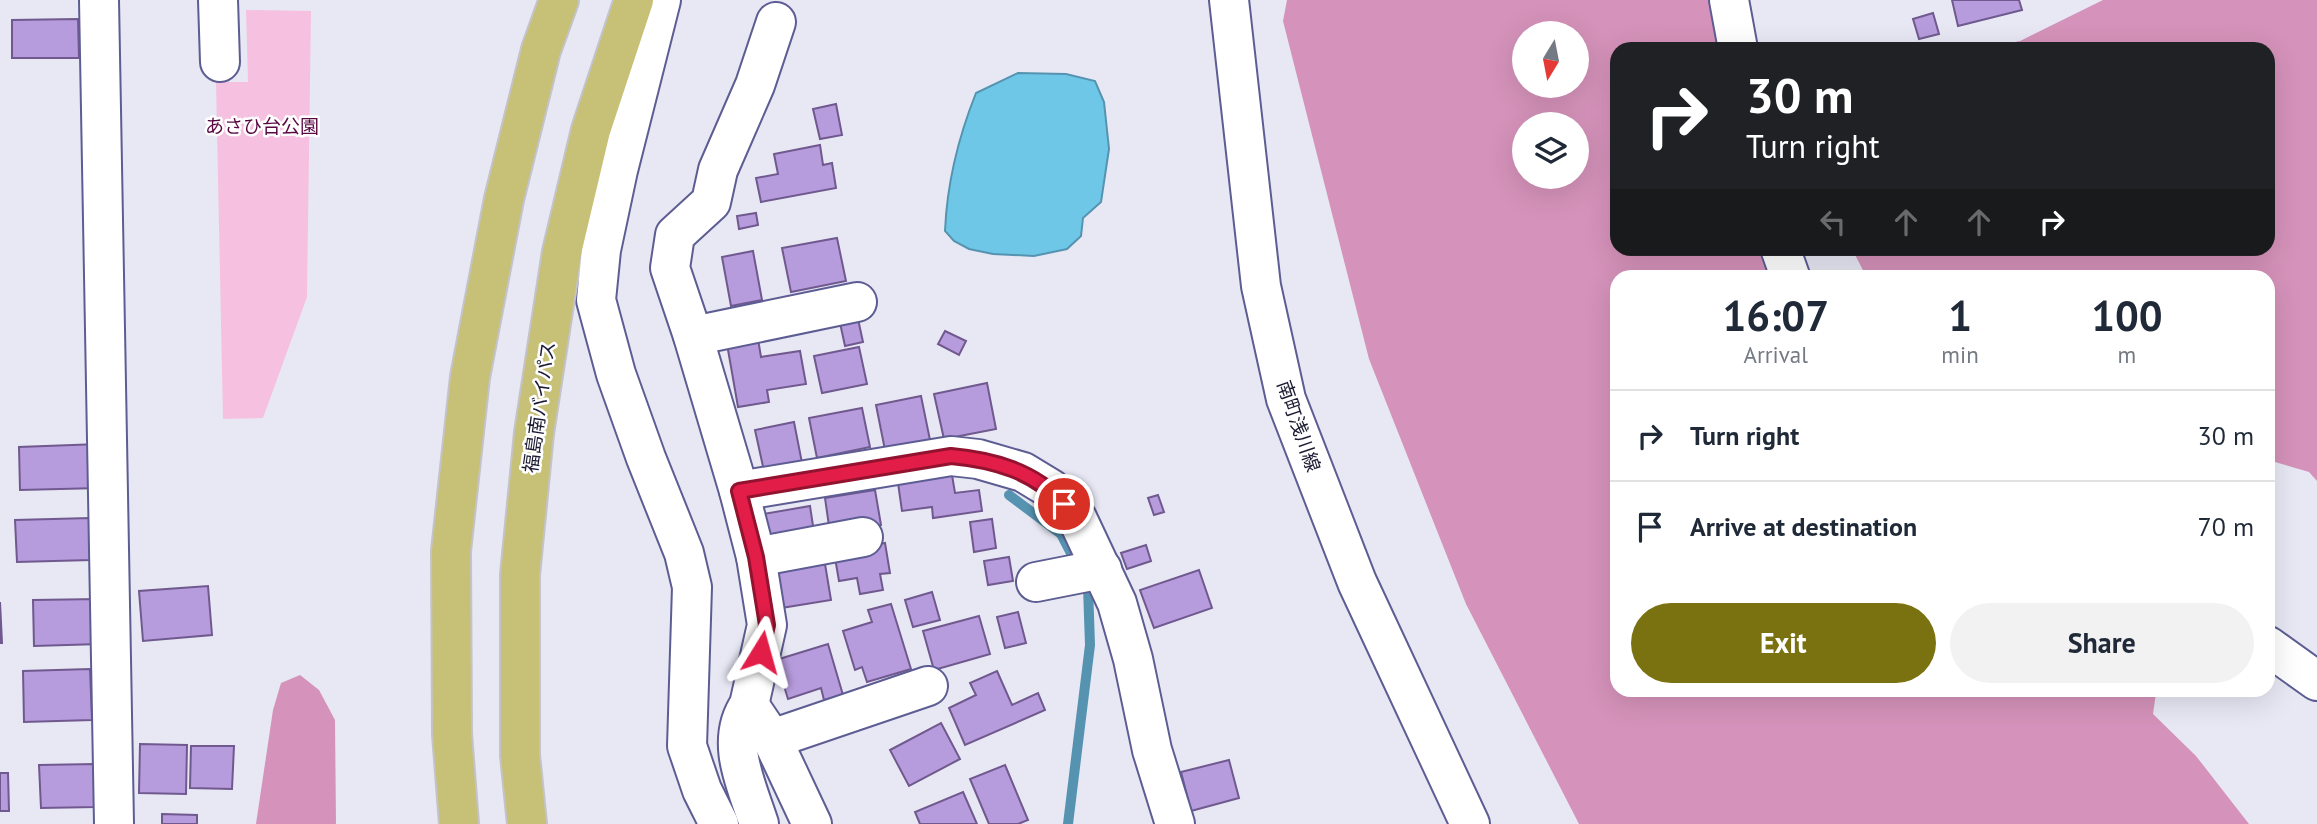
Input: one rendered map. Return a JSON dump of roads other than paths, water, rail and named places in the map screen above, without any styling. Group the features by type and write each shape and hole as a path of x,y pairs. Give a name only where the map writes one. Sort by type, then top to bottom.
{"highway":[{"path":"459,824 452,734 451,551 470,377 504,200 541,50 559,0"},
{"name":"福島南バイパス","path":"527,824 520,755 520,575 534,433 565,238 591,130 634,0"}],"street":[{"path":"99,0 114,824"},
{"path":"218,0 220,62"},
{"path":"661,0 618,170 601,250 596,300 625,398 687,564 692,597 687,746 702,790 719,824"},
{"name":"南町浅川線","path":"1229,0 1261,286 1286,399 1357,582 1470,824"},
{"path":"1729,0 1737,42"},
{"path":"759,824 738,762 739,727 749,705 767,625 756,557 739,491 670,268 675,234 711,202 718,170 755,85 776,22"},
{"path":"693,336 857,302"},
{"path":"739,491 951,456 978,459 1023,472 1051,489 1077,518 1117,603 1130,648 1152,750 1175,824"},
{"path":"756,557 863,537"},
{"path":"1036,582 1102,569"},
{"path":"2275,651 2317,681"},
{"path":"772,739 928,686"},
{"path":"749,705 772,739 812,824"}],"water":[{"path":"1018,73 1066,74 1095,81 1104,102 1109,149 1101,202 1083,218 1081,236 1067,249 1034,256 993,254 969,249 954,241 945,231 954,161 976,93"}],"waterway":[{"path":"1009,495 1061,534 1075,561"},
{"path":"1068,824 1090,645 1088,587"}],"park label":[{"name":"あさひ台公園","path":"262,126"}]}
